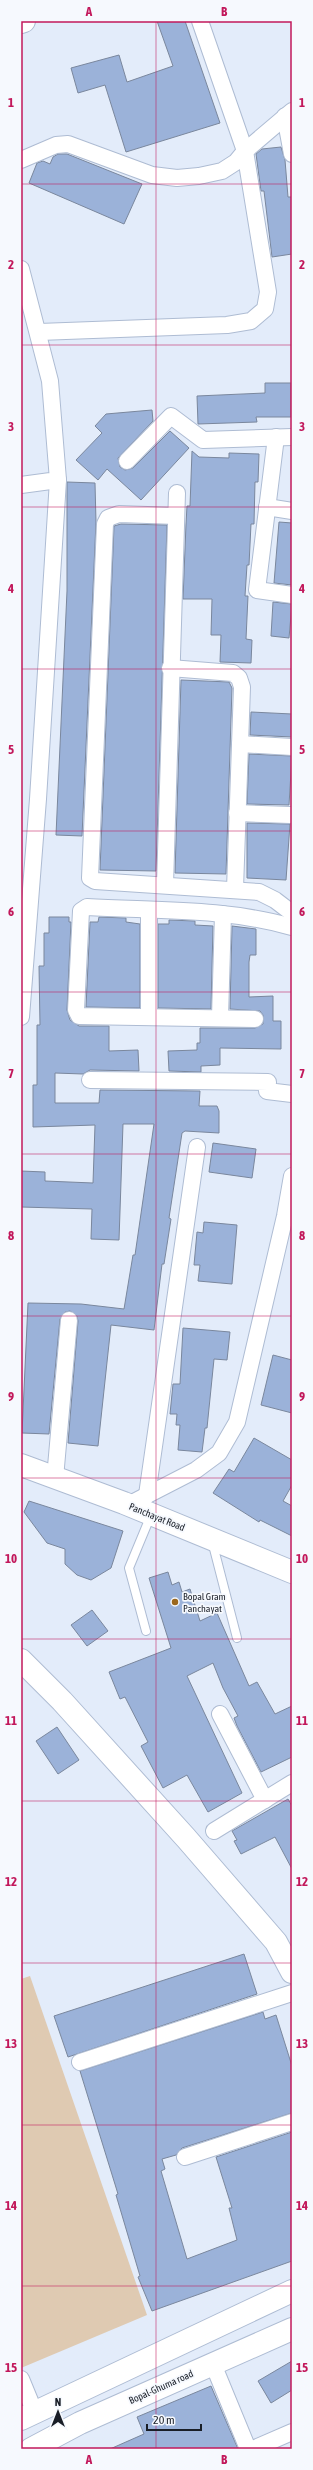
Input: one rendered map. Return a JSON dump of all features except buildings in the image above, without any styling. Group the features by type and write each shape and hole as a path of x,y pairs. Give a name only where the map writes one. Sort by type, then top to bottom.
{"street":[{"path":"39,332 227,325 250,321 265,310 268,292 245,151 200,21"},
{"path":"21,160 56,145 68,144 145,173 177,178 222,171 236,162 245,151 288,113"},
{"path":"288,113 292,154"},
{"path":"21,269 39,332 50,381 58,480 38,799 21,1007"},
{"path":"127,461 171,416 203,440 292,437"},
{"path":"276,438 257,590 292,595"},
{"path":"21,485 58,480"},
{"path":"165,885 170,668 177,493"},
{"path":"267,507 292,511"},
{"path":"176,516 119,514 108,518 105,524 90,876 95,881 235,889 268,895 292,913"},
{"path":"170,668 223,671 233,673 239,678 242,687 235,889"},
{"path":"240,744 292,747"},
{"path":"237,813 290,815"},
{"path":"255,1019 220,1017 79,1016 76,1010 81,911 87,907 223,914 261,918 292,927"},
{"path":"149,910 149,1017"},
{"path":"220,1017 223,914"},
{"path":"90,1080 268,1082 267,1091 292,1094"},
{"path":"142,1505 197,1147"},
{"path":"142,1505 219,1454 237,1422 288,1216 292,1176"},
{"path":"55,1478 69,1320"},
{"name":"Panchayat Road","path":"21,1465 55,1478 142,1505 211,1539 292,1572"},
{"path":"21,1660 62,1701 186,1838 276,1942 292,1972"},
{"path":"220,1714 265,1800"},
{"path":"214,1831 292,1783"},
{"path":"80,2062 292,1994"},
{"path":"185,2157 292,2122"},
{"path":"21,2379 28,2416 292,2291"},
{"name":"Bopal-Ghuma road","path":"31,2449 80,2423 292,2329"},
{"path":"212,2364 248,2449"},
{"path":"253,2449 292,2432"}],"lane":[{"path":"142,1505 129,1568 146,1631"},
{"path":"211,1539 237,1638"}],"shaded area":[{"path":"30,1976 147,2315 21,2368 21,1979"}],"place":[{"name":"Bopal Gram Panchayat","path":"175,1602"}]}
